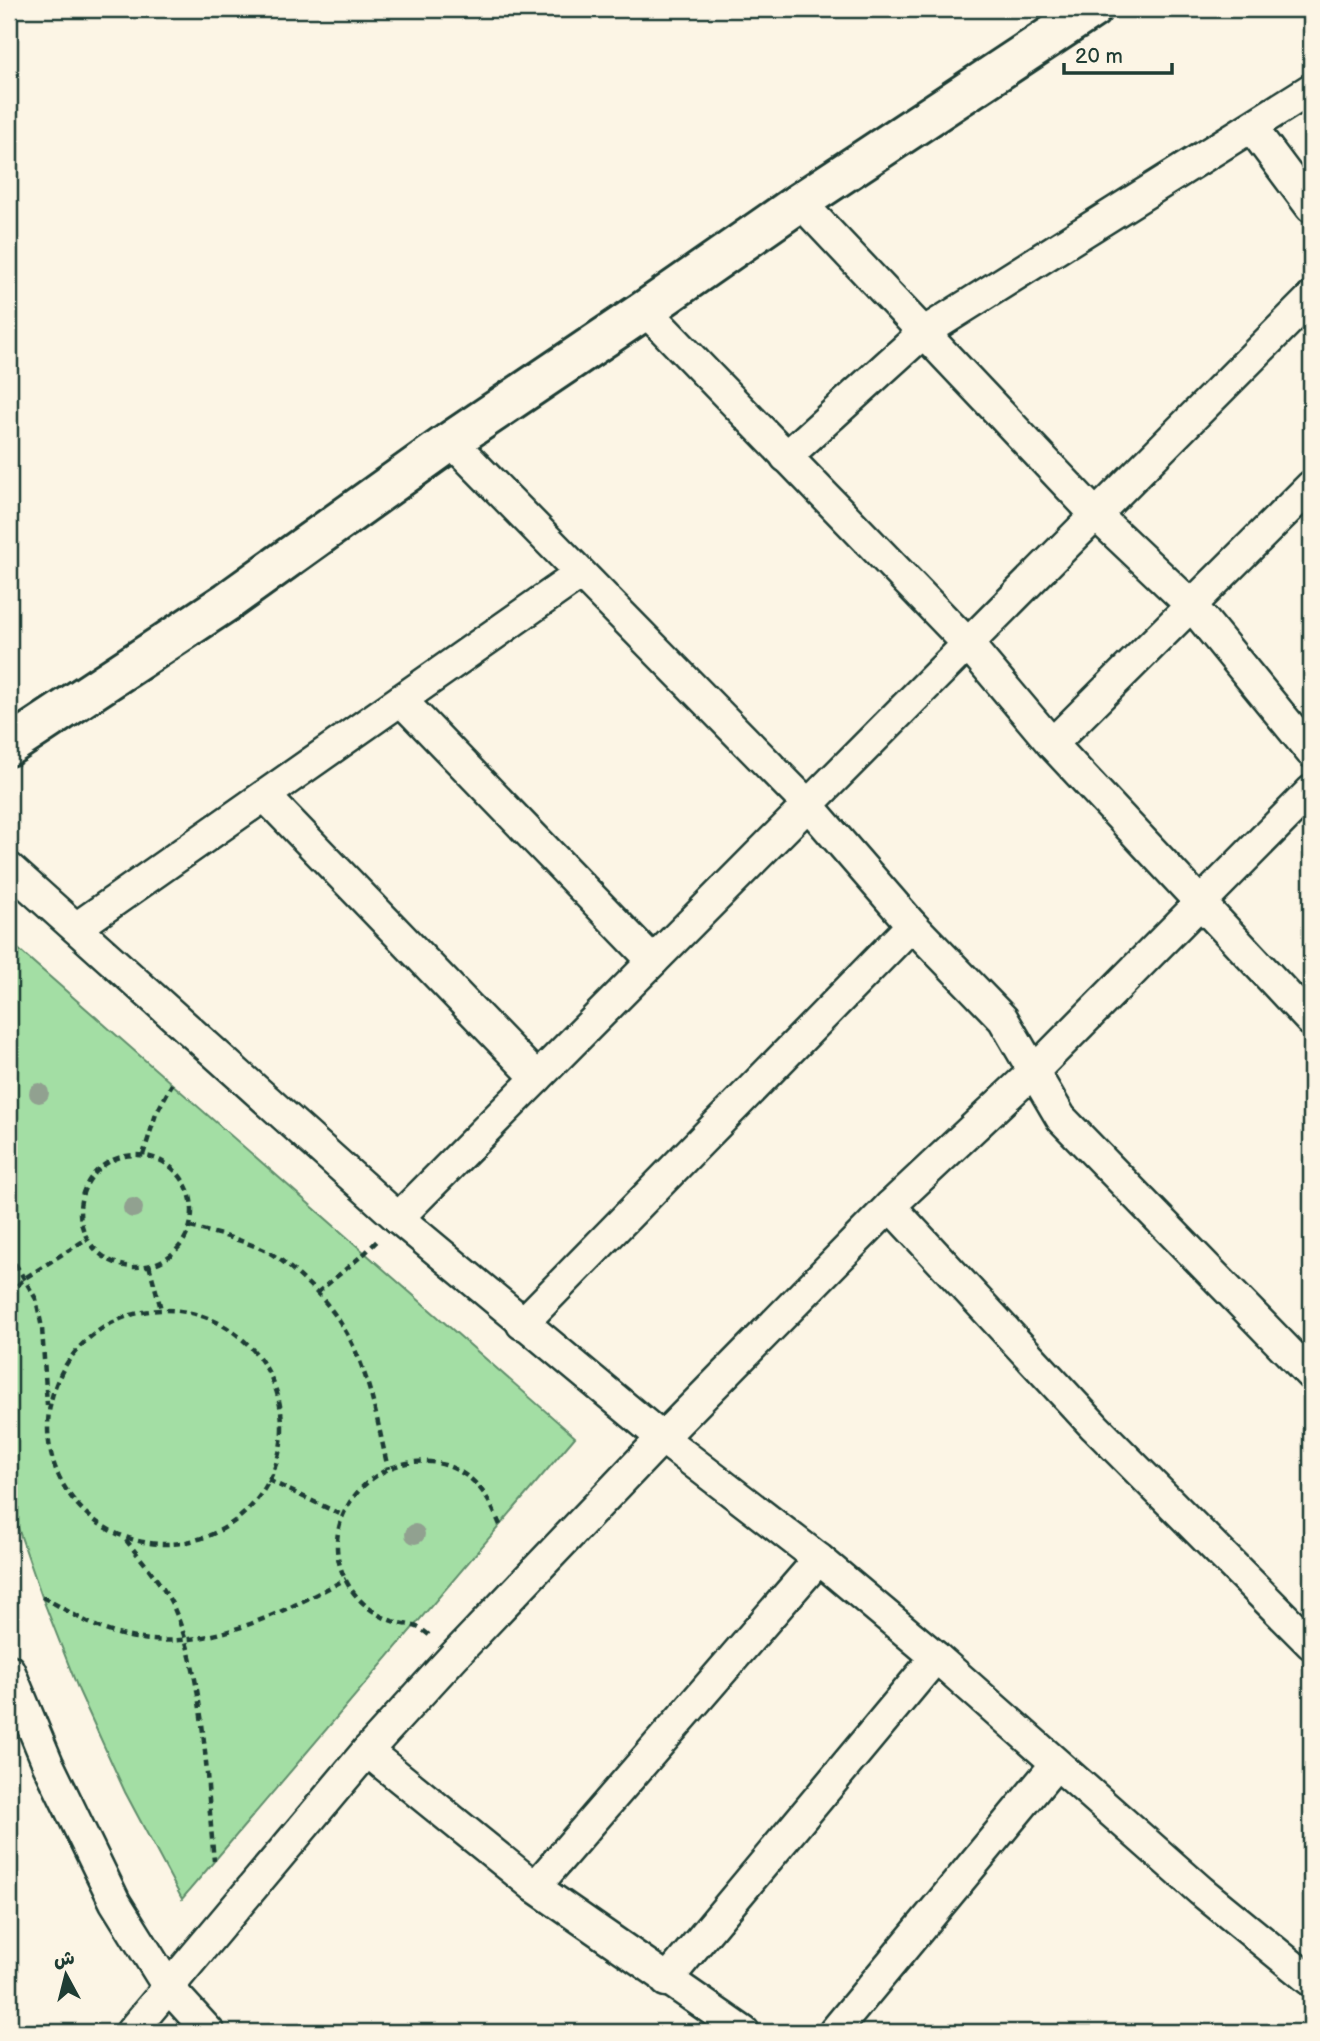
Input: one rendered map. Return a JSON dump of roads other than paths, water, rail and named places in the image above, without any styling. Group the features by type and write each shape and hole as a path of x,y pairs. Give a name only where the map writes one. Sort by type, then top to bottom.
{"main road":[{"path":"9,746 228,601 451,441 800,202 1092,9"}],"street":[{"path":"786,457 923,333 1311,89"},
{"path":"1252,128 1311,207"},
{"path":"800,202 1097,515 1192,606 1311,752"},
{"path":"398,1218 1311,298"},
{"path":"645,310 968,644 1052,744 1311,1021"},
{"path":"451,441 808,805 912,925 1003,1019 1061,1118 1311,1375"},
{"path":"1052,744 1311,486"},
{"path":"76,928 580,575"},
{"path":"401,700 653,961"},
{"path":"131,2032 367,1751 454,1656 662,1438 890,1206 1034,1070 1202,904 1311,791"},
{"path":"265,796 537,1078"},
{"path":"9,868 398,1218 522,1324 662,1438 819,1559 936,1657 1201,1891 1311,1980"},
{"path":"522,1324 912,925"},
{"path":"890,1206 1095,1427 1311,1644"},
{"path":"535,1887 819,1559"},
{"path":"666,1980 936,1657"},
{"path":"9,1670 48,1764 116,1902 168,1987 209,2032"},
{"path":"367,1751 535,1887 744,2032"},
{"path":"834,2032 1056,1764"}]}
